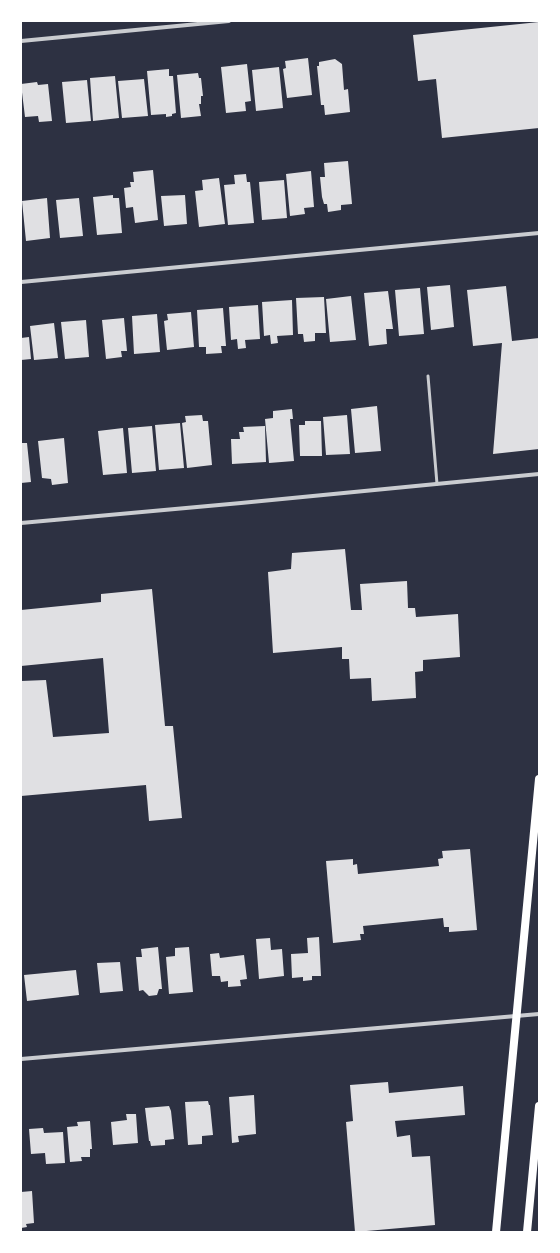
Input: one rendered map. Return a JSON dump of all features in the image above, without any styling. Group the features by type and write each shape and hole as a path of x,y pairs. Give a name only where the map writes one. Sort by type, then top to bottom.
{"main road":[{"path":"496,1232 539,779"},
{"path":"527,1232 539,1106"}],"street":[{"path":"21,41 229,21"},
{"path":"21,282 539,234"},
{"path":"21,523 249,503 539,474"},
{"path":"21,1059 539,1014"}],"lane":[{"path":"428,376 437,484"}],"building":[{"path":"539,22 539,128 442,138 436,79 418,81 413,35"},
{"path":"308,58 312,95 287,98 283,69 286,68 285,61"},
{"path":"335,59 342,64 344,90 348,89 350,112 325,115 324,105 321,105 317,66 319,66 319,62"},
{"path":"247,64 251,101 245,102 246,111 226,113 221,67"},
{"path":"279,67 283,108 256,111 252,70"},
{"path":"169,69 169,76 173,76 176,113 172,114 172,116 166,117 166,114 151,115 147,71"},
{"path":"198,73 199,78 201,78 203,96 201,96 201,104 199,104 201,116 181,118 177,75"},
{"path":"115,76 119,118 93,121 90,78"},
{"path":"144,79 148,116 122,118 118,81"},
{"path":"87,80 91,121 66,123 62,82"},
{"path":"37,82 38,85 48,84 52,121 39,122 38,116 25,117 21,84"},
{"path":"348,161 352,204 341,205 341,210 328,212 327,204 324,204 322,197 320,177 325,177 324,163"},
{"path":"153,170 158,220 135,223 133,207 126,208 124,188 131,187 130,182 134,182 133,172"},
{"path":"311,171 314,207 304,208 305,214 290,216 286,174"},
{"path":"246,174 247,182 250,182 254,223 228,225 224,185 235,184 234,175"},
{"path":"219,178 225,224 199,227 195,191 203,190 202,180"},
{"path":"284,180 287,218 262,220 259,182"},
{"path":"113,195 113,198 119,198 122,233 97,235 93,197"},
{"path":"185,195 187,224 164,226 161,196"},
{"path":"47,198 50,238 26,241 22,201"},
{"path":"79,198 83,236 60,238 56,200"},
{"path":"450,285 454,327 431,330 427,287"},
{"path":"506,286 512,341 539,338 539,449 493,454 502,343 473,346 467,290"},
{"path":"420,288 424,334 399,336 395,290"},
{"path":"388,291 393,329 386,329 387,344 369,346 364,293"},
{"path":"351,296 356,340 330,342 326,299"},
{"path":"324,297 326,333 315,333 315,341 304,342 303,334 298,334 296,298"},
{"path":"292,300 293,335 277,336 278,343 271,344 270,335 264,336 262,302"},
{"path":"258,305 260,339 245,340 246,348 238,349 237,339 231,340 229,307"},
{"path":"223,308 226,346 221,346 222,353 206,354 206,347 199,347 197,310"},
{"path":"191,312 194,347 167,350 164,321 168,320 167,314"},
{"path":"157,314 160,352 134,354 132,316"},
{"path":"124,318 127,351 121,351 122,357 106,359 102,320"},
{"path":"86,320 89,357 65,359 61,322"},
{"path":"54,323 58,358 34,360 30,326"},
{"path":"29,337 31,359 21,360 21,338"},
{"path":"377,406 381,451 355,453 351,409"},
{"path":"292,409 293,419 290,419 294,461 269,463 265,419 273,418 273,411"},
{"path":"202,415 203,421 208,421 212,465 187,468 182,423 186,422 185,416"},
{"path":"347,415 350,454 326,455 323,417"},
{"path":"305,421 321,421 322,456 300,456 299,425 305,425"},
{"path":"180,423 184,468 159,470 155,425"},
{"path":"152,426 156,471 132,473 128,428"},
{"path":"265,426 266,462 232,464 231,439 240,439 239,432 244,432 243,427"},
{"path":"123,428 127,473 103,475 98,431"},
{"path":"64,438 68,483 52,485 51,479 42,478 38,441"},
{"path":"21,443 27,443 31,482 21,483"},
{"path":"345,549 351,610 362,610 360,584 407,581 408,608 415,608 416,617 458,614 460,657 423,660 423,671 415,672 416,698 372,701 371,678 350,679 349,659 342,659 342,647 273,653 268,572 291,569 292,553"},
{"path":"152,589 165,726 173,726 182,818 149,821 146,785 21,796 21,681 46,680 53,737 109,733 103,658 21,666 21,610 101,602 101,594"},
{"path":"470,849 477,930 449,932 449,927 444,927 443,918 363,926 364,934 360,934 361,940 333,943 326,861 353,859 353,865 357,864 358,874 439,866 438,859 443,858 442,851"},
{"path":"319,937 321,976 312,976 312,980 303,981 303,977 292,978 291,954 308,953 307,938"},
{"path":"270,938 271,950 282,949 284,976 259,979 256,939"},
{"path":"158,947 162,989 159,989 157,995 149,996 143,990 139,991 136,957 142,957 141,949"},
{"path":"189,947 193,992 169,994 166,957 175,956 175,948"},
{"path":"219,953 220,958 244,955 247,979 240,980 241,986 228,987 228,981 221,982 220,976 212,976 210,954"},
{"path":"120,962 123,991 100,993 97,963"},
{"path":"76,970 79,995 27,1001 24,975"},
{"path":"388,1082 389,1093 463,1086 465,1115 395,1121 397,1137 410,1135 412,1157 430,1156 435,1225 355,1232 346,1122 353,1121 350,1085"},
{"path":"254,1095 256,1134 238,1136 239,1142 232,1143 229,1097"},
{"path":"208,1101 210,1105 213,1135 202,1136 202,1144 188,1145 185,1102"},
{"path":"169,1106 171,1111 174,1139 165,1140 165,1145 151,1146 145,1108"},
{"path":"126,1114 136,1114 138,1143 113,1145 111,1122 127,1120"},
{"path":"90,1121 92,1149 90,1149 90,1157 81,1157 82,1161 70,1162 67,1127 78,1126 77,1122"},
{"path":"43,1128 44,1133 63,1132 65,1163 46,1164 45,1153 31,1154 29,1129"},
{"path":"32,1191 34,1223 26,1224 27,1227 21,1228 21,1192"}]}
